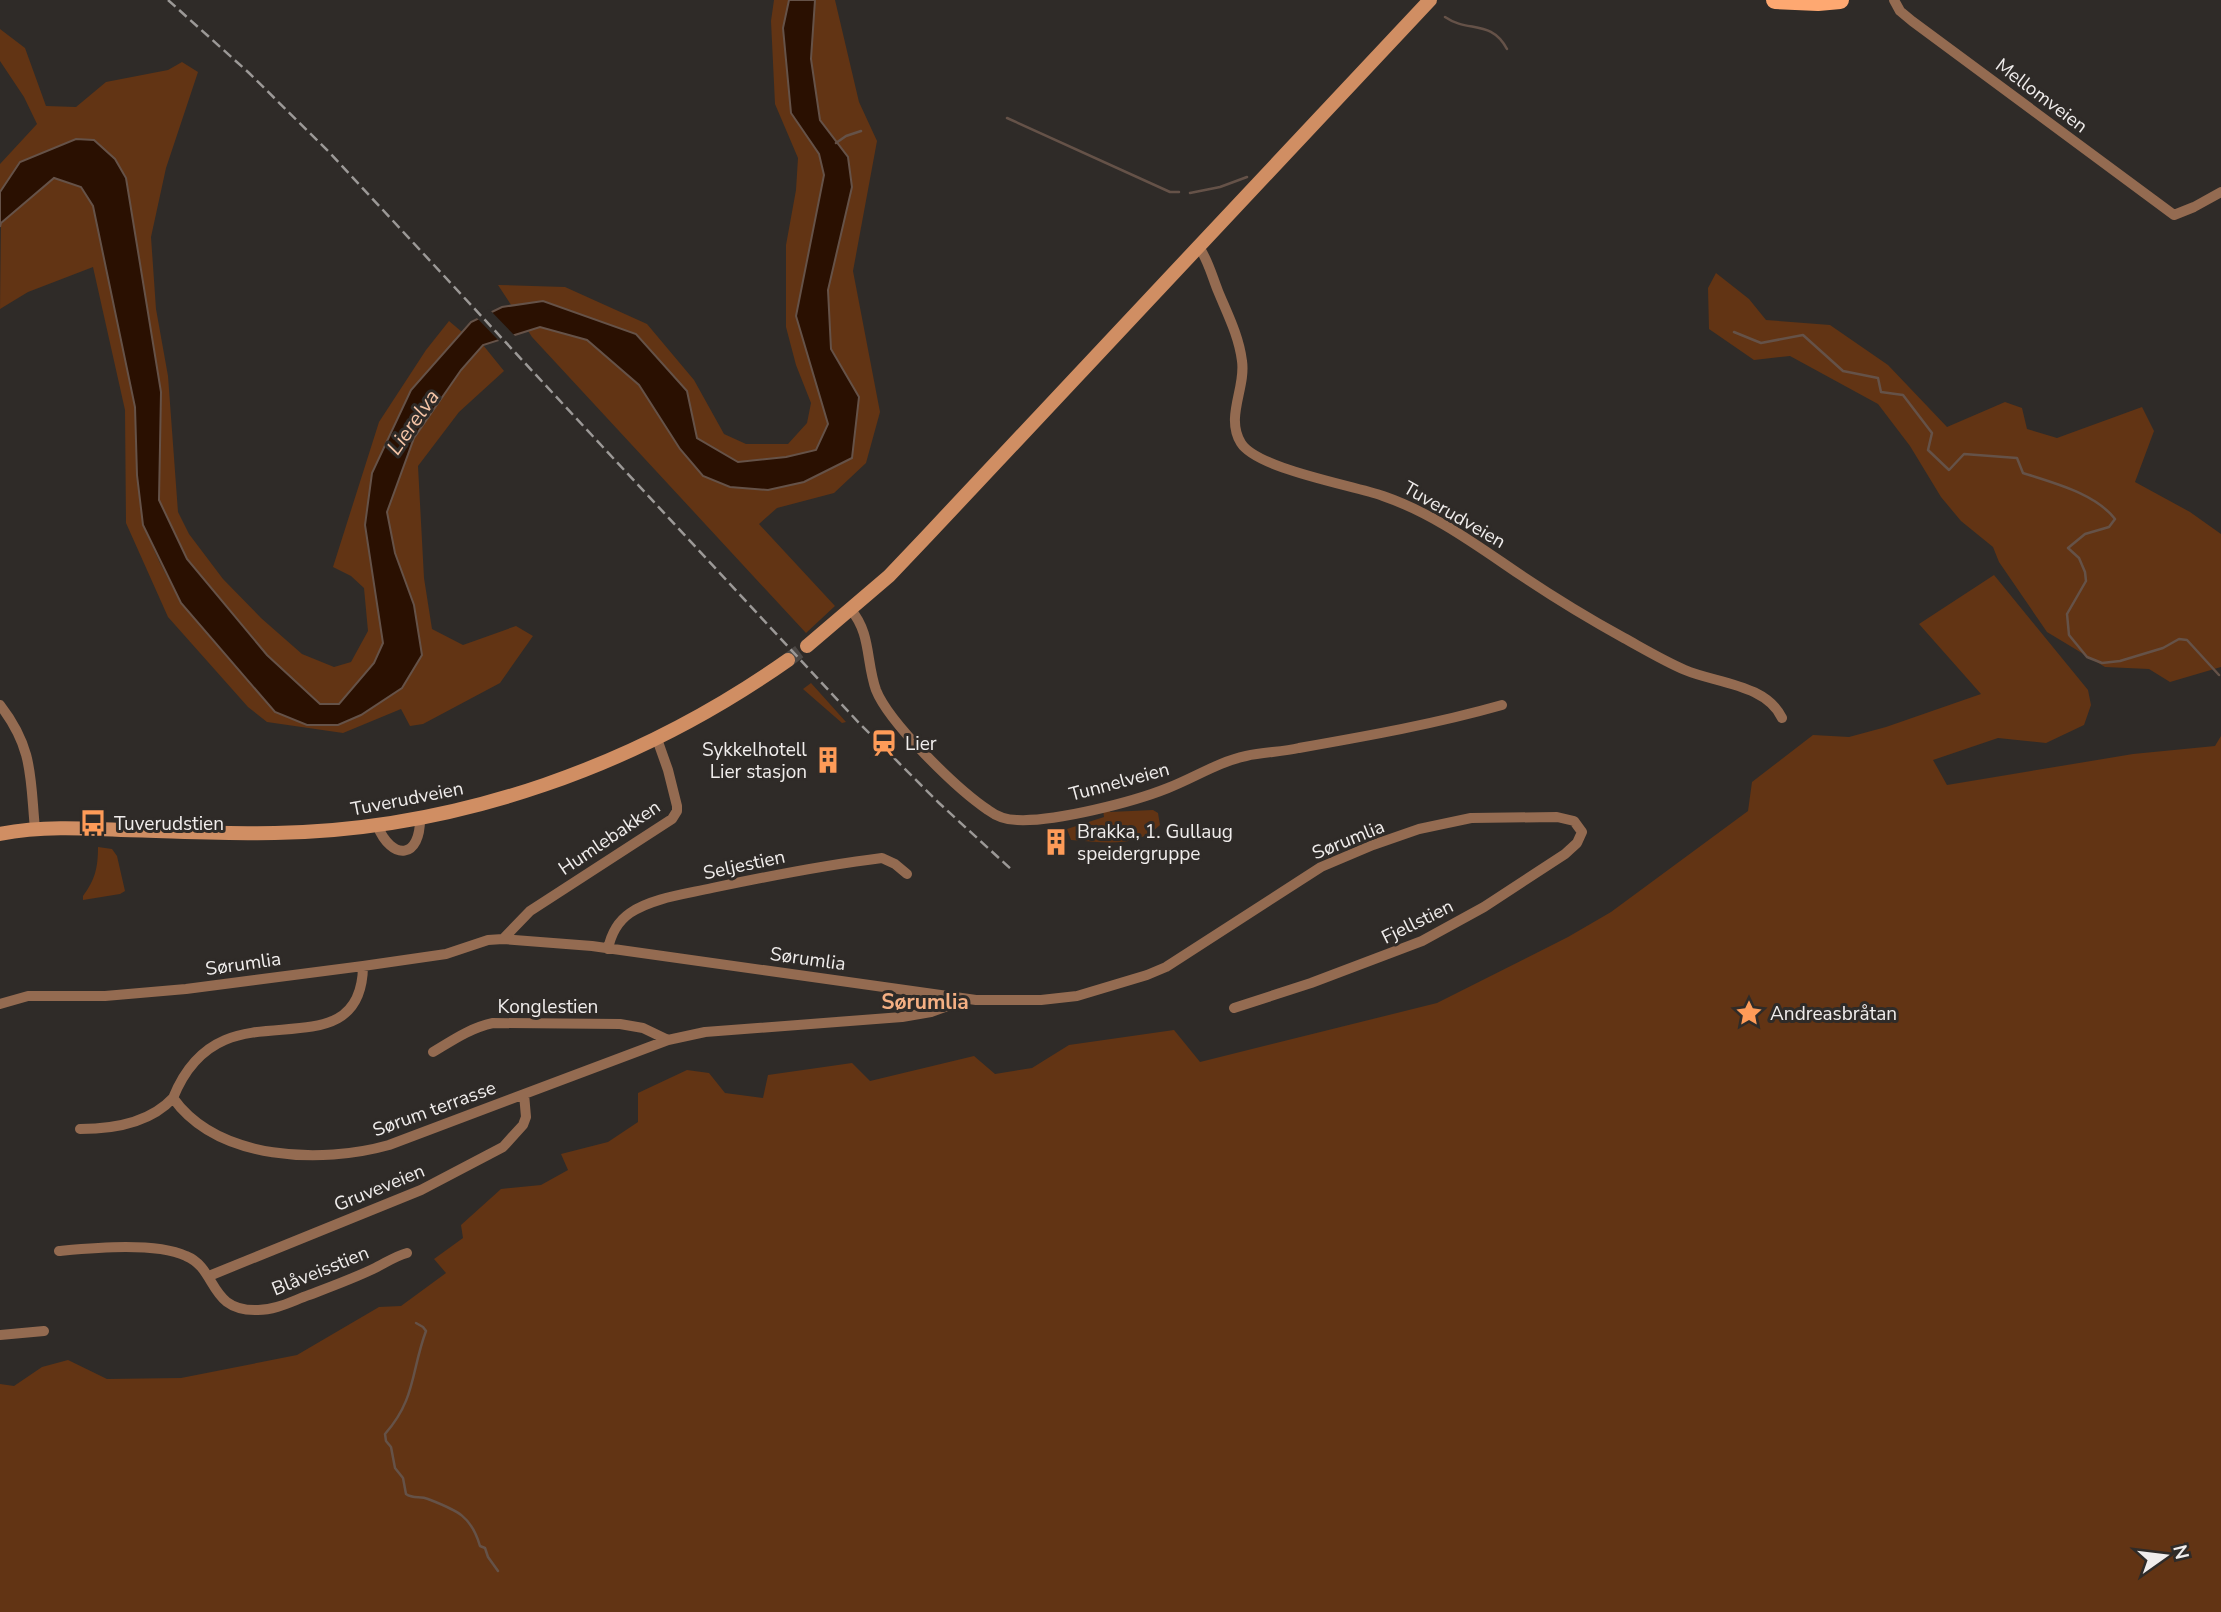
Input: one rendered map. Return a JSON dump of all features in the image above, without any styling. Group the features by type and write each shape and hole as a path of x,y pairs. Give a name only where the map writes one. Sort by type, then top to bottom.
{"main road":[{"path":"807,646 851,610 928,537 1430,0"},
{"path":"1775,0 1840,0"},
{"name":"Tuverudveien","path":"0,834 35,829 262,833 323,831 420,817 528,790 592,767 657,739 739,694 788,660"}],"street":[{"name":"Mellomveien","path":"1894,0 1900,11 1912,21 2174,215 2221,192"},
{"name":"Tuverudveien","path":"1199,247 1239,347 1243,370 1236,409 1236,430 1244,448 1253,455 1277,465 1381,495 1411,507 1471,541 1604,628 1686,670 1754,692 1775,708 1782,718"},
{"name":"Tunnelveien","path":"851,610 862,624 877,693 898,722 933,761 986,809 1001,817 1015,820 1048,817 1122,802 1164,790 1248,755 1369,736 1502,705"},
{"path":"0,705 17,731 29,762 35,829"},
{"name":"Humlebakken","path":"503,939 530,911 672,819 677,806 657,739"},
{"path":"377,825 387,845 396,850 405,850 414,846 419,838 420,817"},
{"name":"Sørumlia","path":"0,1004 36,995 104,996 186,989 446,954 488,940 503,939 566,943 966,999 1041,1000 1077,996 1166,967 1321,867 1373,845 1419,829 1450,822 1497,817 1557,817 1574,821"},
{"name":"Fjellstien","path":"1234,1008 1311,984 1380,958 1453,925 1565,854 1577,843 1582,832 1574,821"},
{"name":"Seljestien","path":"608,949 612,933 622,920 632,912 660,901 796,870 882,858 907,874"},
{"path":"80,1129 114,1128 142,1118 166,1105 173,1098 188,1069 204,1054 226,1040 246,1034 309,1027 337,1020 351,1009 359,996 363,966"},
{"name":"Sørum terrasse","path":"173,1098 199,1123 239,1143 277,1153 312,1156 366,1151 389,1145 668,1040 718,1031 902,1017 931,1012 966,999"},
{"name":"Konglestien","path":"433,1052 464,1033 493,1023 581,1022 631,1025 668,1040"},
{"name":"Gruveveien","path":"209,1276 421,1190 503,1147 518,1132 526,1117 524,1094"},
{"name":"Blåveisstien","path":"59,1251 130,1248 163,1250 187,1256 209,1276 214,1290 231,1304 253,1310 275,1308 356,1277 407,1253"},
{"path":"0,1335 44,1331"}],"shaded area":[{"path":"774,0 835,0 859,102 877,141 853,271 880,412 866,463 834,493 777,508 759,524 835,606 806,633 532,337 498,285 565,287 647,324 694,380 724,434 746,444 788,444 807,423 811,403 796,365 786,327 786,245 796,190 798,158 775,104 771,21"},
{"path":"0,29 25,48 46,106 76,107 106,82 168,70 182,62 198,72 166,168 151,237 156,309 168,376 178,512 189,534 223,579 261,618 302,654 334,667 351,662 368,631 364,588 351,576 333,567 379,422 426,350 449,321 462,332 411,390 372,473 383,643 374,663 339,704 320,704 267,655 187,559 159,500 161,392 126,178 115,159 0,192 0,164 37,124 24,97 0,61"},
{"path":"54,178 81,186 93,206 135,407 137,475 143,525 159,561 181,603 338,725 361,715 402,688 414,605 395,553 387,512 414,438 461,370 483,345 504,371 459,412 418,466 424,578 432,629 463,645 516,626 533,636 500,683 423,724 410,726 401,709 343,733 267,722 248,707 168,617 126,523 125,410 93,267 28,292 0,309 1,223"},
{"path":"1716,273 1749,299 1766,320 1830,325 1888,365 1947,427 2005,402 2022,408 2027,429 2057,438 2142,407 2154,431 2135,482 2190,512 2221,534 2221,667 2170,682 2149,669 2105,667 2047,632 1999,562 1993,547 1961,521 1941,497 1910,446 1878,404 1790,356 1754,360 1709,329 1708,288"},
{"path":"1994,575 2088,690 2091,705 2084,725 2046,743 1998,738 1933,760 1947,785 2133,754 2215,746 2221,736 2221,1612 0,1612 0,1384 14,1386 42,1367 68,1360 107,1379 181,1378 297,1355 379,1307 401,1306 446,1273 434,1259 463,1238 461,1225 501,1189 541,1185 568,1170 561,1154 608,1142 638,1122 638,1093 687,1070 709,1073 725,1093 763,1098 768,1075 852,1063 870,1081 974,1056 995,1074 1032,1068 1069,1045 1174,1030 1200,1062 1437,1003 1568,937 1611,912 1748,811 1752,782 1813,735 1849,737 1981,694 1919,624"},
{"path":"811,683 846,722 842,723 803,689"},
{"path":"1109,808 1110,812 1153,810 1158,813 1160,825 1151,833 1129,841 1071,840 1067,829 1104,817 1103,810"},
{"path":"98,847 112,849 117,856 125,891 83,900 95,873"}],"water":[{"name":"Lierelva","path":"789,0 815,0 811,59 820,120 848,157 852,187 828,290 831,349 859,397 852,458 804,482 768,490 730,487 703,476 680,449 639,385 587,340 540,327 483,345 461,370 414,438 387,512 395,553 414,605 422,655 402,688 361,715 338,725 307,725 275,712 181,603 143,525 137,475 135,407 93,206 81,187 54,178 1,223 0,227 0,192 20,162 76,139 94,140 115,159 126,178 161,392 159,500 187,559 267,655 320,704 339,704 374,663 383,643 365,525 372,473 411,390 471,322 502,307 543,301 636,334 687,391 697,438 738,462 786,457 816,450 828,424 796,316 824,175 819,154 791,113 783,28"}],"pier":[{"path":"489,309 517,338 501,343 475,316"}],"waterway":[{"path":"1445,17 1494,34 1507,49"},
{"path":"1007,118 1170,192 1179,192"},
{"path":"836,143 861,131"},
{"path":"1190,193 1220,187 1247,177"},
{"path":"1734,332 1761,343 1803,335 1843,371 1878,378 1881,392 1903,395 1932,433 1928,450 1949,470 1964,454 2017,458 2023,473 2073,490 2096,502 2115,519 2109,527 2085,534 2068,548 2079,558 2086,581 2067,614 2069,635 2087,657 2102,663 2120,661 2163,648 2179,639 2187,640 2219,675"},
{"path":"416,1323 426,1331 408,1397 385,1434 386,1441 391,1447 395,1468 403,1478 406,1494 447,1507 467,1520 480,1546 485,1548 498,1571"}],"tunnel":[{"path":"788,660 807,646"}],"railway":[{"path":"168,0 248,72 330,153 859,723 939,803 1012,870"}],"place":[{"name":"Lier","path":"884,743"},
{"name":"Sykkelhotell Lier stasjon","path":"828,760"},
{"name":"Tuverudstien","path":"93,823"},
{"name":"Brakka, 1. Gullaug speidergruppe","path":"1056,842"},
{"name":"Andreasbråtan","path":"1749,1013"}],"district":[{"name":"Sørumlia","path":"925,1002"}]}
